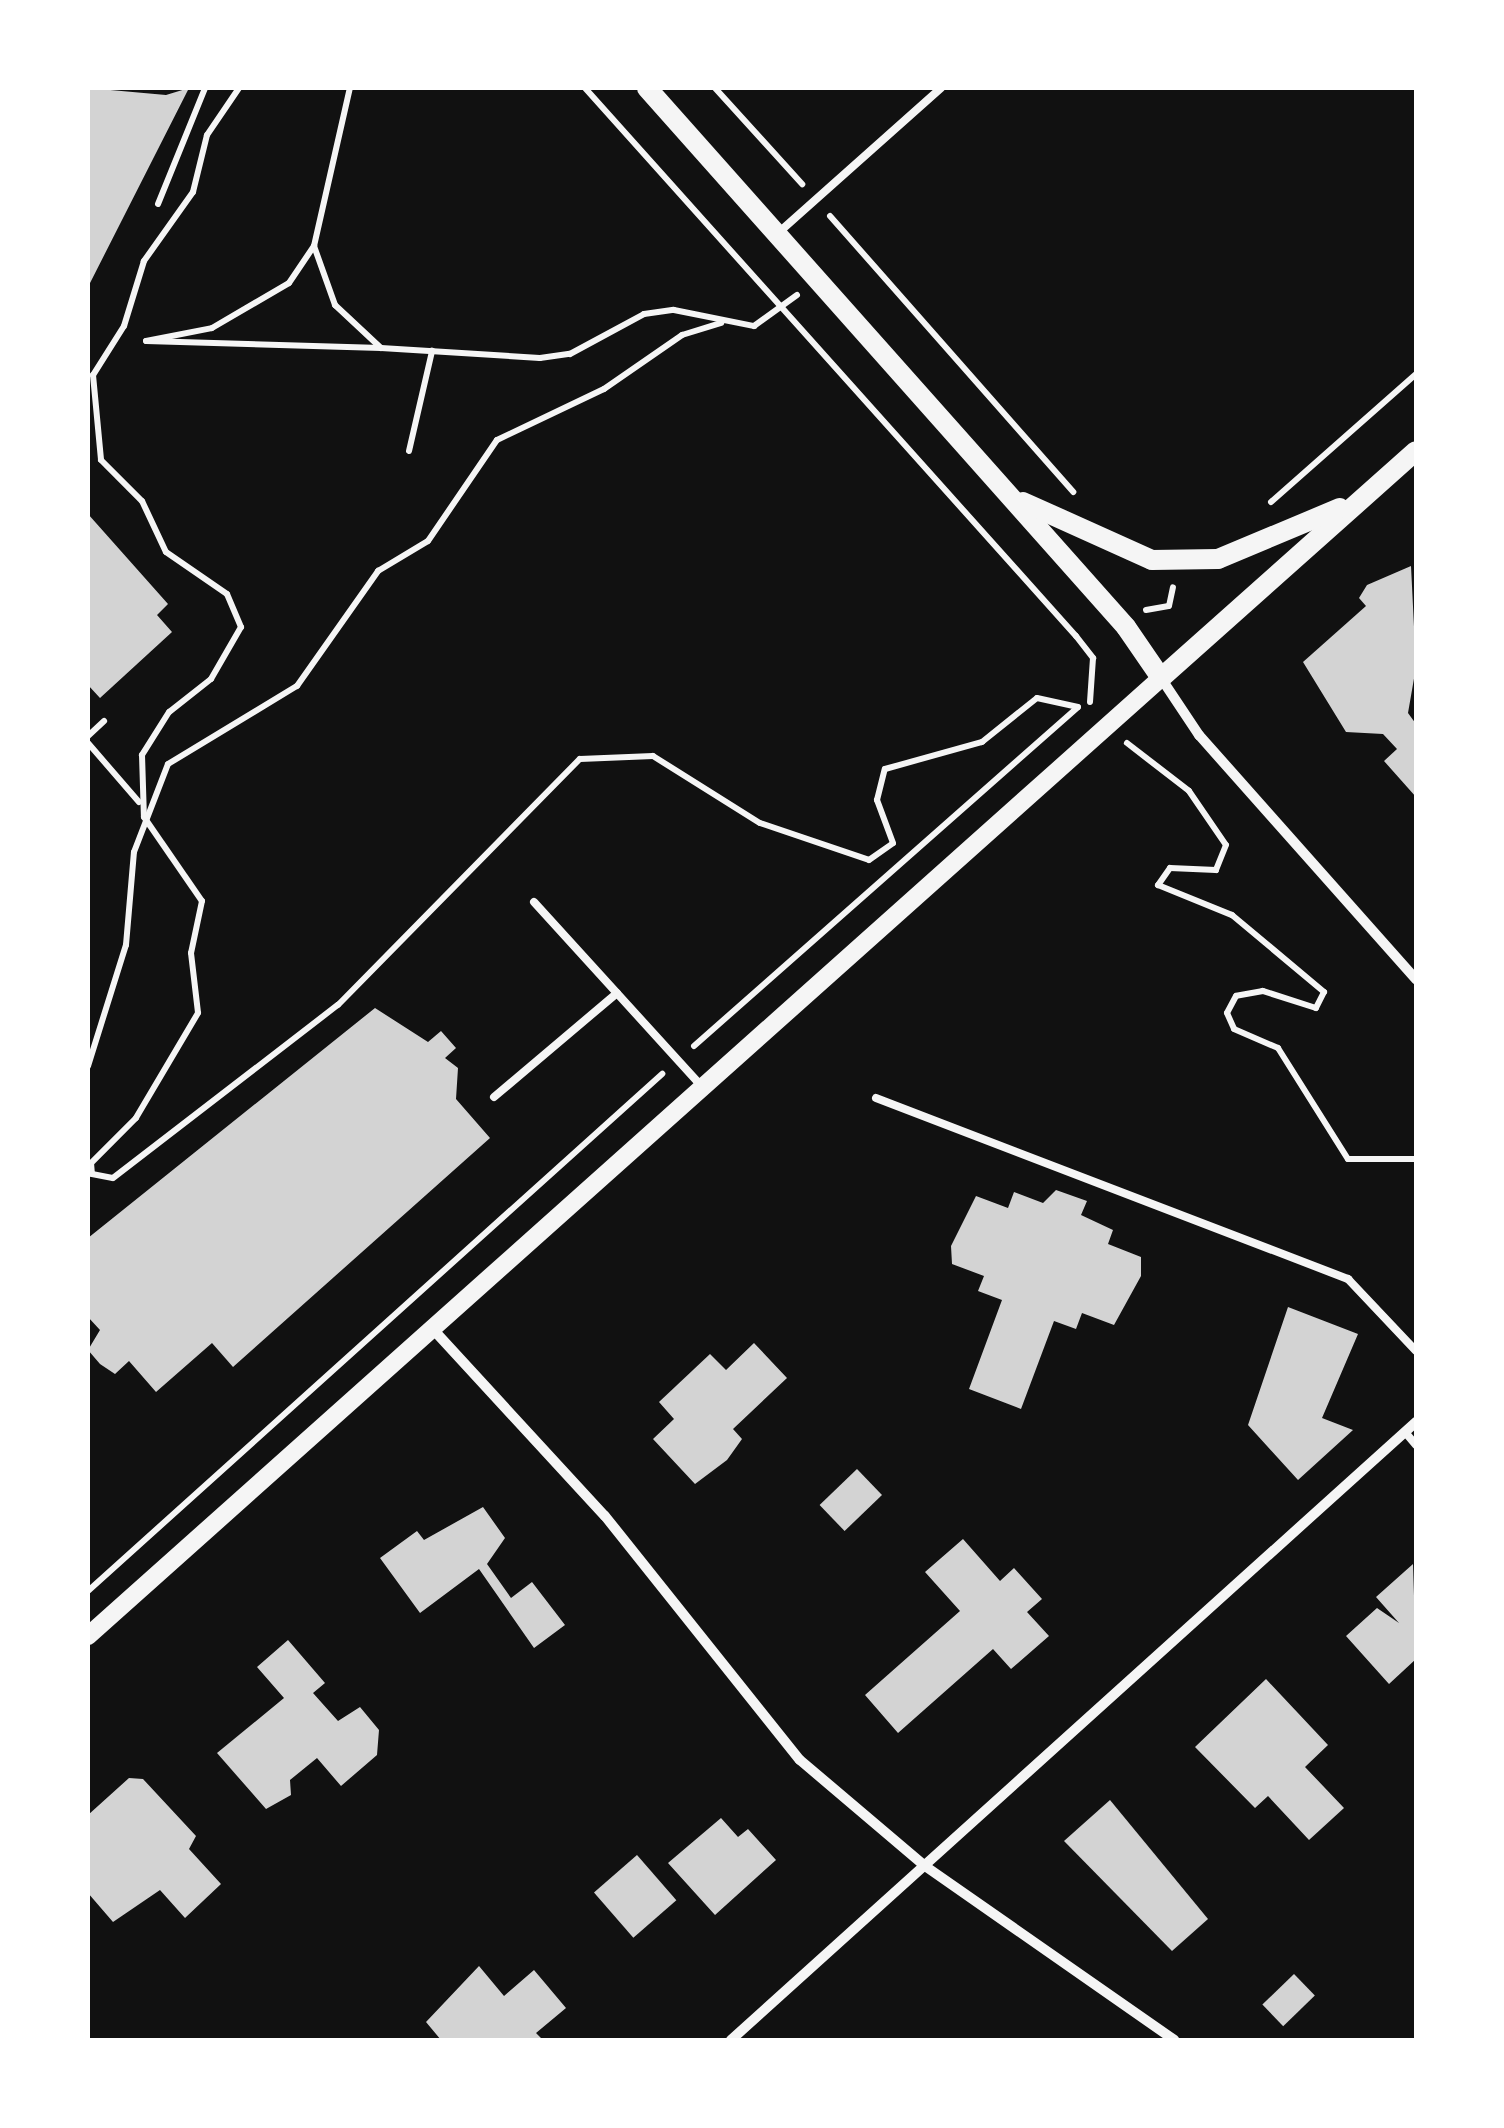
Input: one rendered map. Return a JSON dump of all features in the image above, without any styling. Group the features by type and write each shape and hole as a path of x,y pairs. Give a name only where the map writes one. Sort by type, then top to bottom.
{"main road":[{"path":"647,88 1010,496 1161,678 1416,451"},
{"path":"1010,496 1152,560 1218,559 1369,493"}],"street":[{"path":"88,1636 698,1082 1161,678 1199,735 1416,979"},
{"path":"429,1325 605,1516 800,1760 925,1866 1174,2040"},
{"path":"732,2040 1416,1422"}],"lane":[{"path":"778,234 942,88"},
{"path":"534,902 698,1082"},
{"path":"494,1098 617,993"},
{"path":"876,1098 1348,1279 1416,1352"},
{"path":"1405,1432 1416,1445"}],"path":[{"path":"158,204 204,88"},
{"path":"137,800 142,755 158,726 210,679 241,627 227,594 166,552 150,513 100,460 93,374 124,326 144,262 193,192 207,135 239,88"},
{"path":"350,88 314,246 288,282 251,312 146,341 432,350 540,358 570,354 644,314 674,310 754,326 781,309 854,244"},
{"path":"88,1591 1078,707 1097,682 1076,636 585,88"},
{"path":"716,88 1087,501"},
{"path":"314,246 334,305 382,348"},
{"path":"88,1066 118,977 145,813 168,764 297,686 378,571 428,541 497,440 604,389 682,334 721,322"},
{"path":"409,451 432,350"},
{"path":"1261,509 1416,374"},
{"path":"104,721 88,740 137,800 202,901 191,952 198,1013 136,1118 91,1164 104,1180 338,1005 580,758 653,756 760,823 869,860 893,844 877,800 885,768 982,742 1037,698 1078,707"},
{"path":"1134,751 1189,791 1226,845 1216,870 1170,868 1158,884 1232,915 1324,992 1316,1008 1263,992 1236,996 1226,1013 1234,1029 1278,1048 1348,1159 1416,1159"}],"building":[{"path":"88,88 166,95 189,88 88,287"},
{"path":"88,514 168,604 157,615 172,632 100,698 88,685"},
{"path":"1411,566 1416,667 1408,713 1416,724 1416,797 1384,761 1397,749 1383,734 1346,732 1303,662 1366,606 1359,598 1367,585"},
{"path":"375,1008 428,1042 441,1031 456,1048 445,1058 458,1068 456,1099 490,1138 233,1367 212,1343 156,1392 129,1361 115,1374 100,1364 88,1350 100,1330 88,1317 88,1238"},
{"path":"1056,1190 1087,1201 1081,1215 1113,1230 1108,1244 1141,1257 1141,1276 1114,1325 1082,1313 1076,1329 1054,1321 1021,1409 969,1389 1002,1300 978,1291 984,1276 952,1264 951,1246 976,1196 1008,1208 1014,1192 1043,1203"},
{"path":"1288,1307 1358,1334 1322,1418 1353,1430 1298,1480 1248,1425"},
{"path":"754,1343 787,1378 733,1429 742,1439 727,1460 695,1484 653,1439 674,1419 659,1402 710,1354 726,1370"},
{"path":"857,1469 882,1495 845,1531 820,1505"},
{"path":"483,1507 505,1538 487,1564 511,1598 532,1582 565,1625 534,1648 479,1569 420,1613 380,1558 417,1531 424,1540"},
{"path":"963,1539 1000,1581 1014,1568 1042,1599 1027,1612 1049,1636 1011,1669 993,1649 898,1733 865,1695 960,1611 925,1572"},
{"path":"1413,1564 1416,1659 1389,1684 1346,1636 1377,1608 1399,1623 1376,1597"},
{"path":"288,1640 325,1683 313,1693 338,1721 360,1707 379,1730 377,1755 341,1786 317,1758 290,1780 291,1795 266,1809 217,1753 284,1698 257,1667"},
{"path":"1266,1679 1328,1745 1305,1767 1344,1808 1309,1840 1268,1796 1255,1808 1195,1747"},
{"path":"129,1778 143,1779 196,1836 189,1849 221,1884 185,1918 160,1890 113,1922 88,1893 88,1815"},
{"path":"1110,1800 1208,1919 1172,1951 1064,1841"},
{"path":"721,1818 738,1837 748,1829 776,1860 715,1915 668,1863"},
{"path":"637,1855 676,1900 633,1938 594,1892"},
{"path":"479,1966 504,1996 534,1970 566,2008 536,2033 543,2040 441,2040 426,2022"},
{"path":"1294,1974 1315,1996 1283,2026 1262,2005"}]}
